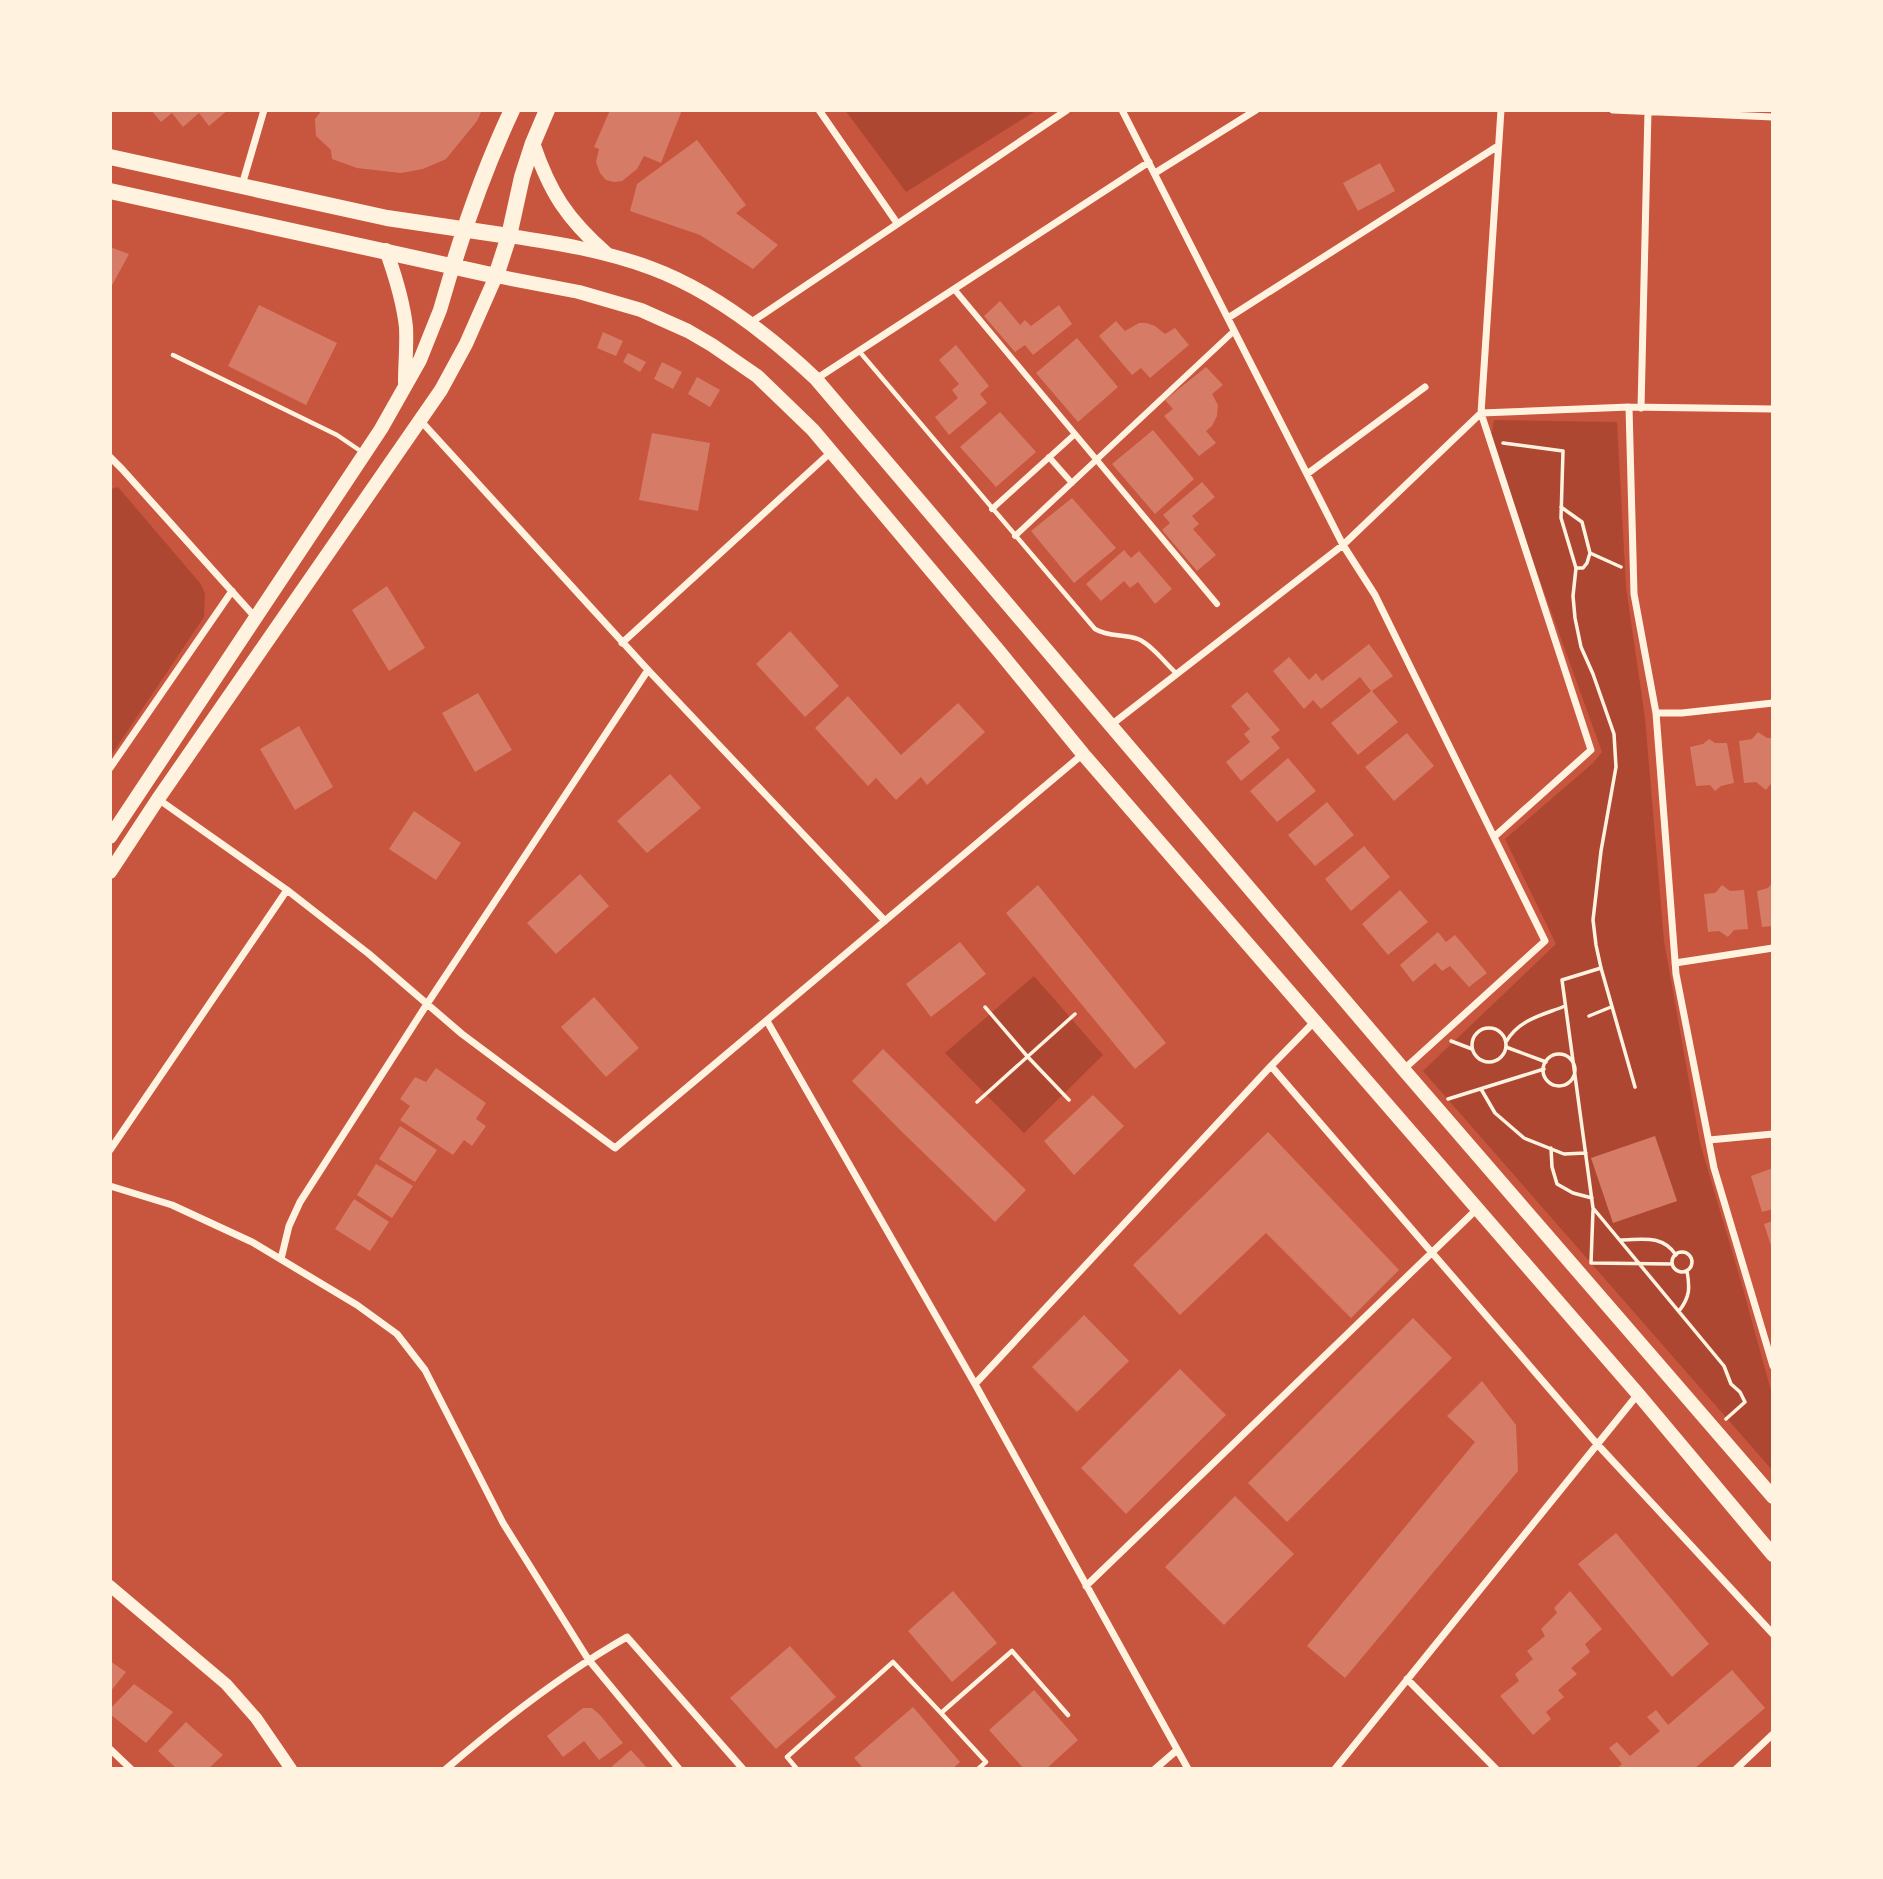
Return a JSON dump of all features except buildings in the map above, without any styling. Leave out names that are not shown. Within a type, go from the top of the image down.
[{"type":"main road","points":[[110,837],[365,454],[405,389],[430,334],[486,168],[512,110]]},
{"type":"main road","points":[[110,872],[441,390],[496,276],[533,143],[547,110]]},
{"type":"main road","points":[[533,143],[549,185],[564,210],[608,255]]},
{"type":"main road","points":[[110,157],[387,218],[563,244],[608,255],[651,268],[681,282],[721,304],[788,354],[816,379],[1404,1070],[1773,1496]]},
{"type":"main road","points":[[110,191],[579,292],[618,303],[688,331],[757,376],[832,452],[1083,754],[1773,1555]]},
{"type":"main road","points":[[386,250],[404,315],[405,389]]},
{"type":"street","points":[[242,186],[264,110]]},
{"type":"street","points":[[818,110],[897,223]]},
{"type":"street","points":[[749,323],[1067,110]]},
{"type":"street","points":[[1122,110],[1343,545],[1375,594],[1545,941],[1404,1070]]},
{"type":"street","points":[[1155,173],[1256,110]]},
{"type":"street","points":[[1494,837],[1591,750],[1481,413],[1501,110]]},
{"type":"street","points":[[1613,110],[1773,117]]},
{"type":"street","points":[[1642,408],[1648,111]]},
{"type":"street","points":[[1228,318],[1498,146]]},
{"type":"street","points":[[816,379],[1149,162]]},
{"type":"street","points":[[954,289],[1217,604]]},
{"type":"street","points":[[1015,536],[1234,331]]},
{"type":"street","points":[[1307,474],[1425,387]]},
{"type":"street","points":[[1629,407],[1634,594],[1656,713],[1675,963],[1714,1168],[1773,1366]]},
{"type":"street","points":[[1110,725],[1343,545],[1481,413],[1629,407],[1773,409]]},
{"type":"street","points":[[421,420],[622,643],[885,921]]},
{"type":"street","points":[[992,509],[1075,434]]},
{"type":"street","points":[[622,643],[832,452]]},
{"type":"street","points":[[110,457],[255,617]]},
{"type":"street","points":[[1049,457],[1072,483]]},
{"type":"street","points":[[110,768],[232,591]]},
{"type":"street","points":[[281,1259],[289,1226],[300,1202],[427,1004],[648,670]]},
{"type":"street","points":[[1656,713],[1682,713],[1773,703]]},
{"type":"street","points":[[158,799],[287,890],[369,954],[481,1049],[615,1149],[1083,754]]},
{"type":"street","points":[[110,1150],[287,890]]},
{"type":"street","points":[[1675,963],[1773,948]]},
{"type":"street","points":[[767,1021],[975,1384],[1188,1769]]},
{"type":"street","points":[[975,1384],[1315,1021]]},
{"type":"street","points":[[1271,1066],[1597,1444],[1773,1634]]},
{"type":"street","points":[[1709,1140],[1773,1134]]},
{"type":"street","points":[[110,1186],[172,1205],[252,1242],[358,1305],[397,1334],[425,1370],[503,1523],[589,1659],[680,1769]]},
{"type":"street","points":[[1086,1586],[1477,1209]]},
{"type":"street","points":[[1335,1769],[1637,1394]]},
{"type":"street","points":[[110,1586],[226,1684],[256,1718],[291,1769]]},
{"type":"street","points":[[446,1769],[513,1713],[589,1659],[627,1637],[743,1769]]},
{"type":"street","points":[[1407,1679],[1496,1769]]},
{"type":"street","points":[[1736,1769],[1773,1734]]},
{"type":"street","points":[[110,1748],[131,1769]]},
{"type":"street","points":[[1155,1769],[1177,1749]]},
{"type":"lane","points":[[859,351],[1095,629],[1144,642],[1177,674]]},
{"type":"lane","points":[[173,355],[337,435],[365,454]]},
{"type":"lane","points":[[941,1713],[1012,1651],[1068,1715]]},
{"type":"lane","points":[[797,1769],[787,1757],[893,1662],[986,1762],[978,1769]]},
{"type":"path","points":[[1490,442],[1563,451],[1561,518],[1576,568],[1573,596],[1575,618],[1581,647],[1614,734],[1616,767],[1592,920],[1611,1007],[1635,1087]]},
{"type":"path","points":[[1561,507],[1582,522],[1590,553],[1583,568],[1576,568]]},
{"type":"path","points":[[1590,553],[1634,573]]},
{"type":"path","points":[[1601,968],[1562,980],[1592,1198],[1591,1263],[1672,1264],[1678,1271],[1684,1272],[1692,1266],[1690,1256],[1681,1252],[1676,1255],[1672,1264]]},
{"type":"path","points":[[1506,1042],[1511,1032],[1519,1025],[1566,1006]]},
{"type":"path","points":[[985,1007],[1069,1100]]},
{"type":"path","points":[[1589,1016],[1611,1007]]},
{"type":"path","points":[[977,1102],[1075,1014]]},
{"type":"path","points":[[1485,1028],[1496,1029],[1504,1036],[1506,1048],[1501,1057],[1491,1062],[1480,1060],[1472,1049],[1475,1035],[1485,1028]]},
{"type":"path","points":[[1439,1037],[1472,1049]]},
{"type":"path","points":[[1506,1048],[1546,1062]]},
{"type":"path","points":[[1559,1054],[1570,1058],[1575,1067],[1571,1081],[1562,1086],[1548,1081],[1544,1069],[1549,1057],[1559,1054]]},
{"type":"path","points":[[1433,1103],[1544,1069]]},
{"type":"path","points":[[1481,1089],[1495,1113],[1524,1138],[1564,1154],[1586,1153]]},
{"type":"path","points":[[1551,1148],[1552,1167],[1557,1184],[1573,1193],[1592,1198]]},
{"type":"path","points":[[1593,1208],[1724,1366],[1731,1384],[1740,1392],[1745,1402],[1731,1417],[1713,1428]]},
{"type":"path","points":[[1620,1240],[1655,1239],[1666,1243],[1676,1255]]},
{"type":"path","points":[[1679,1311],[1687,1301],[1687,1271]]},
{"type":"shaded area","points":[[845,110],[1037,110],[906,192]]},
{"type":"shaded area","points":[[1494,420],[1617,422],[1626,587],[1645,718],[1664,941],[1700,1143],[1773,1398],[1772,1470],[1423,1071],[1556,944],[1505,839],[1593,763],[1602,752],[1490,442]]},
{"type":"shaded area","points":[[118,487],[200,583],[205,593],[204,617],[110,757],[110,489]]},
{"type":"shaded area","points":[[1034,976],[1103,1055],[1024,1133],[945,1053]]}]
